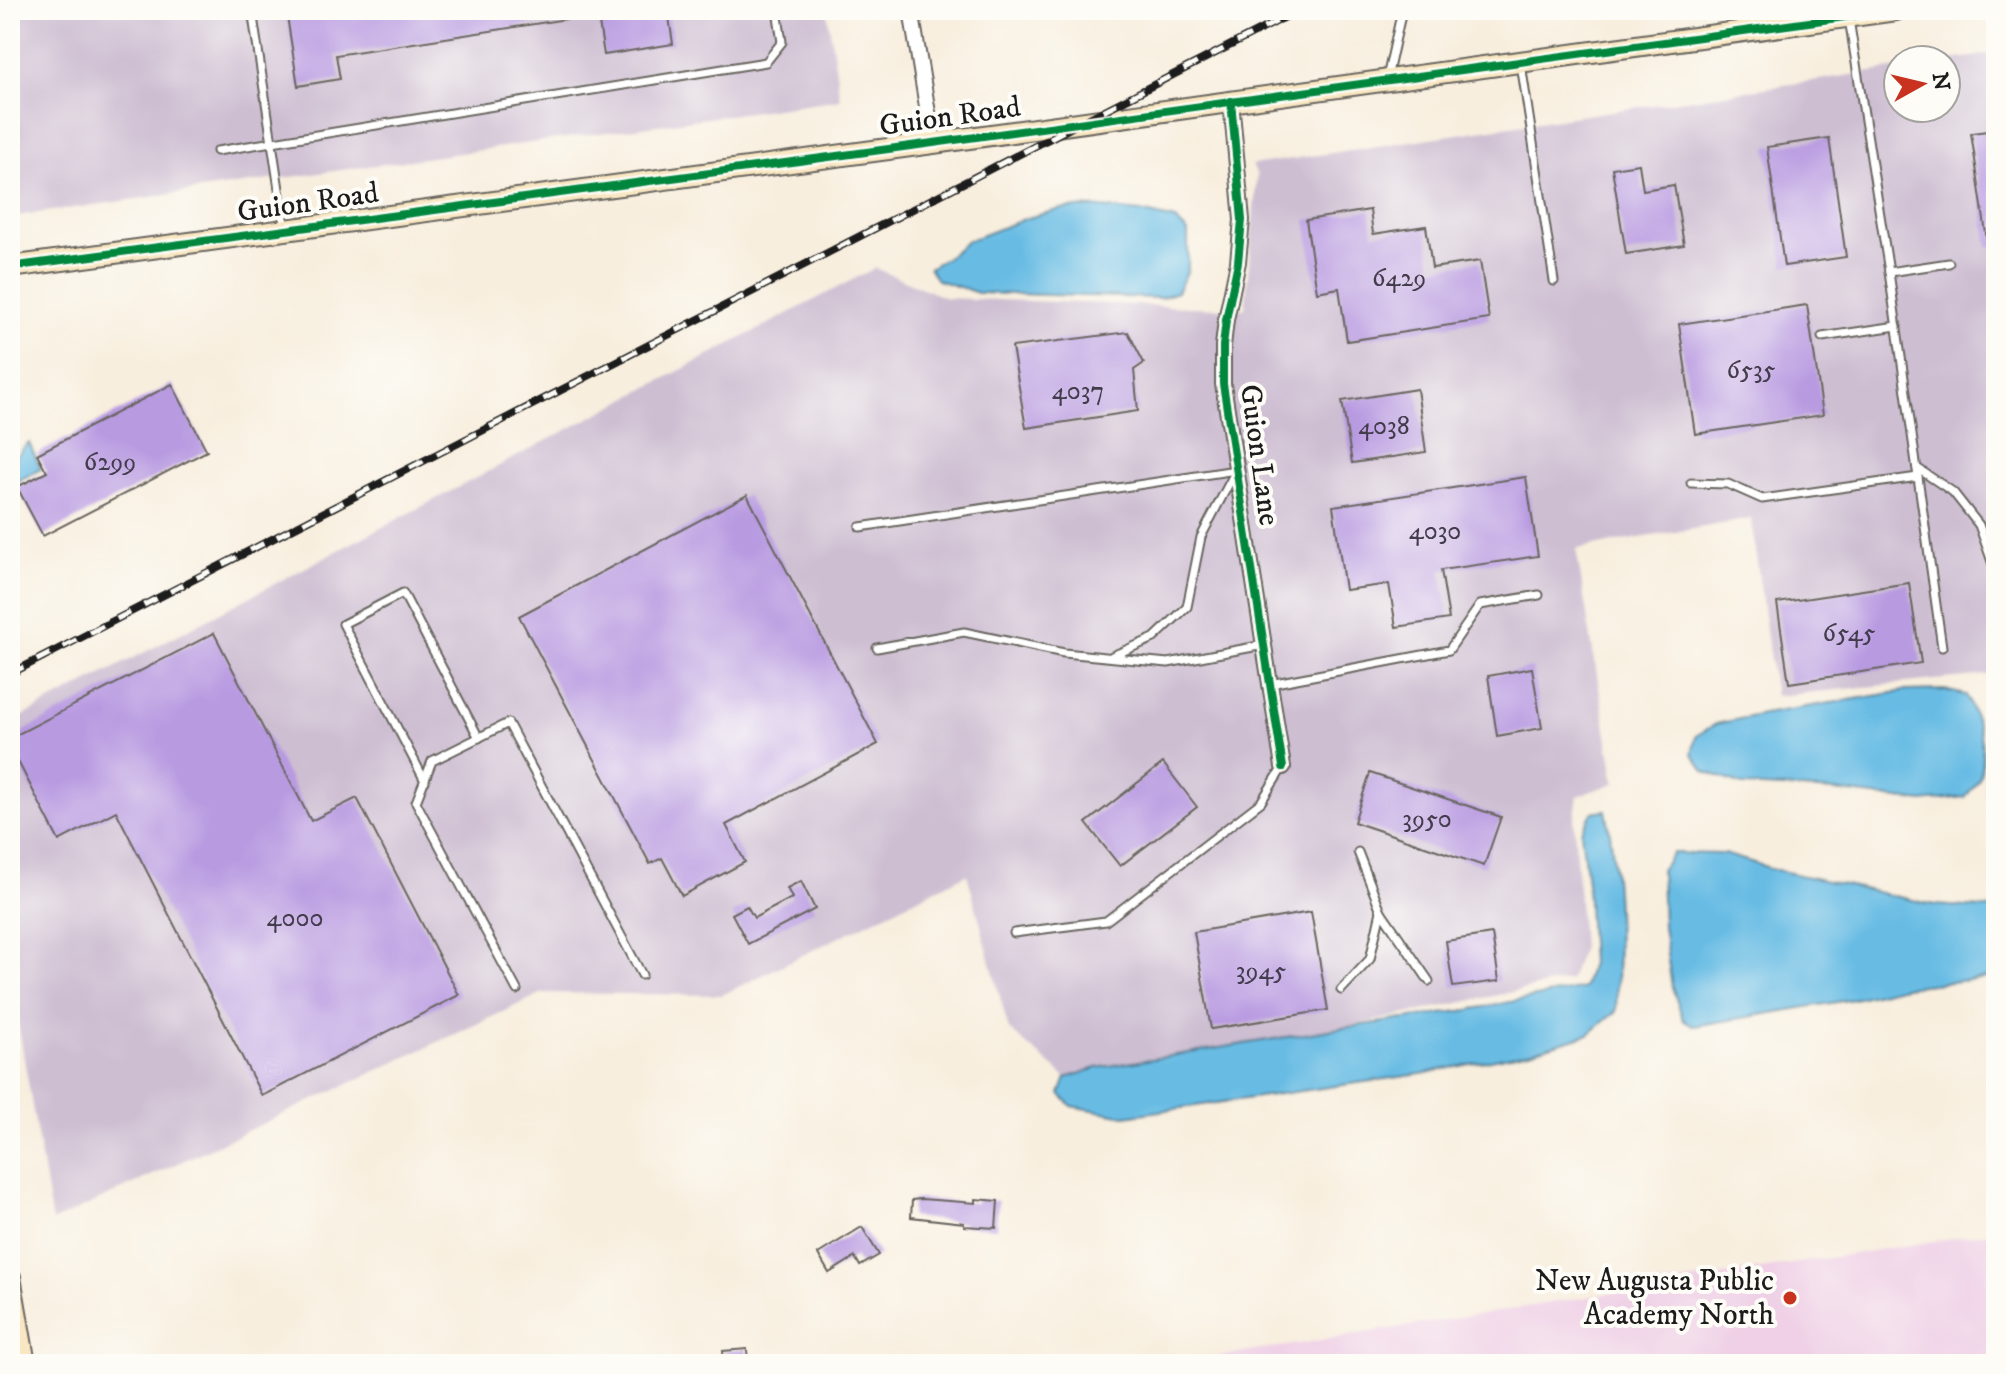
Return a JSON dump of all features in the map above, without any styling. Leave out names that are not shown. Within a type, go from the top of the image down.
[{"type":"street","points":[[911,10],[933,143]]},
{"type":"street","name":"Guion Road","points":[[10,267],[1896,10]]},
{"type":"street","name":"Guion Lane","points":[[1231,101],[1242,220],[1238,262],[1226,320],[1223,384],[1283,767]]},
{"type":"street","points":[[10,1277],[25,1364]]},
{"type":"lane","points":[[252,10],[285,230]]},
{"type":"lane","points":[[217,151],[766,62],[782,42],[777,10]]},
{"type":"lane","points":[[1387,80],[1402,10]]},
{"type":"lane","points":[[1849,17],[1942,647]]},
{"type":"lane","points":[[1521,62],[1554,281]]},
{"type":"lane","points":[[1889,272],[1949,263]]},
{"type":"lane","points":[[1822,337],[1897,326]]},
{"type":"lane","points":[[860,527],[1236,470]]},
{"type":"lane","points":[[1109,657],[1154,638],[1187,607],[1201,537],[1236,470]]},
{"type":"lane","points":[[1691,483],[1728,484],[1762,499],[1917,472],[1953,492],[1979,525],[1996,573]]},
{"type":"lane","points":[[425,781],[343,624],[403,593],[479,738]]},
{"type":"lane","points":[[1270,684],[1449,650],[1480,605],[1539,595]]},
{"type":"lane","points":[[877,648],[964,632],[1064,653],[1168,663],[1264,645]]},
{"type":"lane","points":[[517,990],[416,802],[432,761],[508,723],[642,975]]},
{"type":"lane","points":[[1014,933],[1106,921],[1261,802],[1283,767]]},
{"type":"lane","points":[[1358,852],[1381,911],[1429,981]]},
{"type":"lane","points":[[1341,990],[1370,959],[1381,911]]},
{"type":"shaded area","points":[[10,10],[827,10],[840,99],[10,217]]},
{"type":"shaded area","points":[[1996,53],[1996,674],[1775,696],[1751,519],[1576,549],[1615,783],[1578,796],[1574,822],[1582,947],[1570,980],[1335,1029],[1097,1068],[1066,1078],[1009,1030],[967,874],[722,995],[543,993],[52,1222],[10,976],[10,723],[875,268],[946,298],[1245,309],[1257,175],[1252,165],[1882,70],[1882,124],[1962,124],[1962,58]]},
{"type":"shaded area","name":"New Augusta Public Academy North","points":[[1996,1231],[1996,1364],[1173,1364]]},
{"type":"water","points":[[1092,207],[1141,212],[1175,220],[1188,232],[1188,270],[1177,292],[1160,298],[978,293],[937,280],[929,268],[967,241],[1027,218],[1061,209]]},
{"type":"water","points":[[29,443],[41,469],[21,479],[10,498],[15,461]]},
{"type":"water","points":[[1945,690],[1966,695],[1980,735],[1983,756],[1980,776],[1965,797],[1923,802],[1834,791],[1745,786],[1704,771],[1692,753],[1696,736],[1716,724],[1904,691]]},
{"type":"water","points":[[1606,810],[1617,910],[1616,1011],[1589,1034],[1530,1052],[1421,1074],[1125,1116],[1072,1106],[1060,1094],[1066,1078],[1097,1068],[1468,1010],[1584,988],[1591,963],[1581,831],[1593,812]]},
{"type":"water","points":[[1673,853],[1724,854],[1777,870],[1935,905],[1996,909],[1996,977],[1904,987],[1849,1000],[1694,1026],[1683,1019],[1672,987],[1663,927],[1661,870]]},
{"type":"building","points":[[286,10],[572,10],[573,18],[336,55],[340,79],[298,86]]},
{"type":"building","points":[[597,10],[668,10],[673,44],[604,55]]},
{"type":"building","points":[[1996,130],[1996,246],[1988,247],[1971,133]]},
{"type":"building","points":[[1829,138],[1846,257],[1784,266],[1767,147]]},
{"type":"building","points":[[1639,164],[1643,190],[1674,185],[1684,245],[1626,254],[1612,168]]},
{"type":"building","points":[[1370,210],[1373,234],[1426,226],[1432,268],[1480,261],[1489,319],[1347,341],[1339,288],[1317,292],[1306,220]]},
{"type":"building","points":[[1807,305],[1823,415],[1695,434],[1679,324]]},
{"type":"building","points":[[1128,332],[1144,363],[1134,370],[1138,411],[1026,428],[1012,347]]},
{"type":"building","points":[[172,384],[207,451],[43,536],[17,487],[47,472],[37,454]]},
{"type":"building","points":[[1417,389],[1426,452],[1352,463],[1342,401]]},
{"type":"building","points":[[1526,477],[1538,556],[1441,570],[1449,619],[1396,627],[1389,584],[1345,590],[1333,506]]},
{"type":"building","points":[[747,495],[878,744],[726,825],[745,862],[682,896],[662,858],[650,864],[519,616]]},
{"type":"building","points":[[1909,583],[1921,663],[1789,683],[1777,603]]},
{"type":"building","points":[[214,633],[311,821],[357,798],[459,995],[262,1096],[116,811],[59,841],[10,746],[10,738]]},
{"type":"building","points":[[1532,668],[1542,728],[1497,736],[1488,676]]},
{"type":"building","points":[[1163,763],[1197,807],[1120,866],[1086,823]]},
{"type":"building","points":[[1370,773],[1501,817],[1484,866],[1354,822]]},
{"type":"building","points":[[801,881],[815,909],[748,944],[732,914],[747,906],[754,918],[792,898],[787,888]]},
{"type":"building","points":[[1311,912],[1328,1010],[1211,1029],[1194,932]]},
{"type":"building","points":[[1492,934],[1499,981],[1453,987],[1446,941]]},
{"type":"building","points":[[976,1199],[998,1201],[996,1228],[911,1217],[912,1200],[976,1203]]},
{"type":"building","points":[[862,1227],[879,1255],[860,1266],[855,1257],[829,1273],[818,1254]]},
{"type":"building","points":[[747,1349],[748,1364],[724,1364],[723,1351]]},
{"type":"railway","points":[[10,674],[1299,10]]},
{"type":"cycle path","points":[[10,267],[1896,10]]},
{"type":"cycle path","points":[[1231,101],[1242,220],[1238,262],[1226,320],[1223,384],[1283,767]]},
{"type":"place","name":"New Augusta Public Academy North","points":[[1790,1298]]}]
